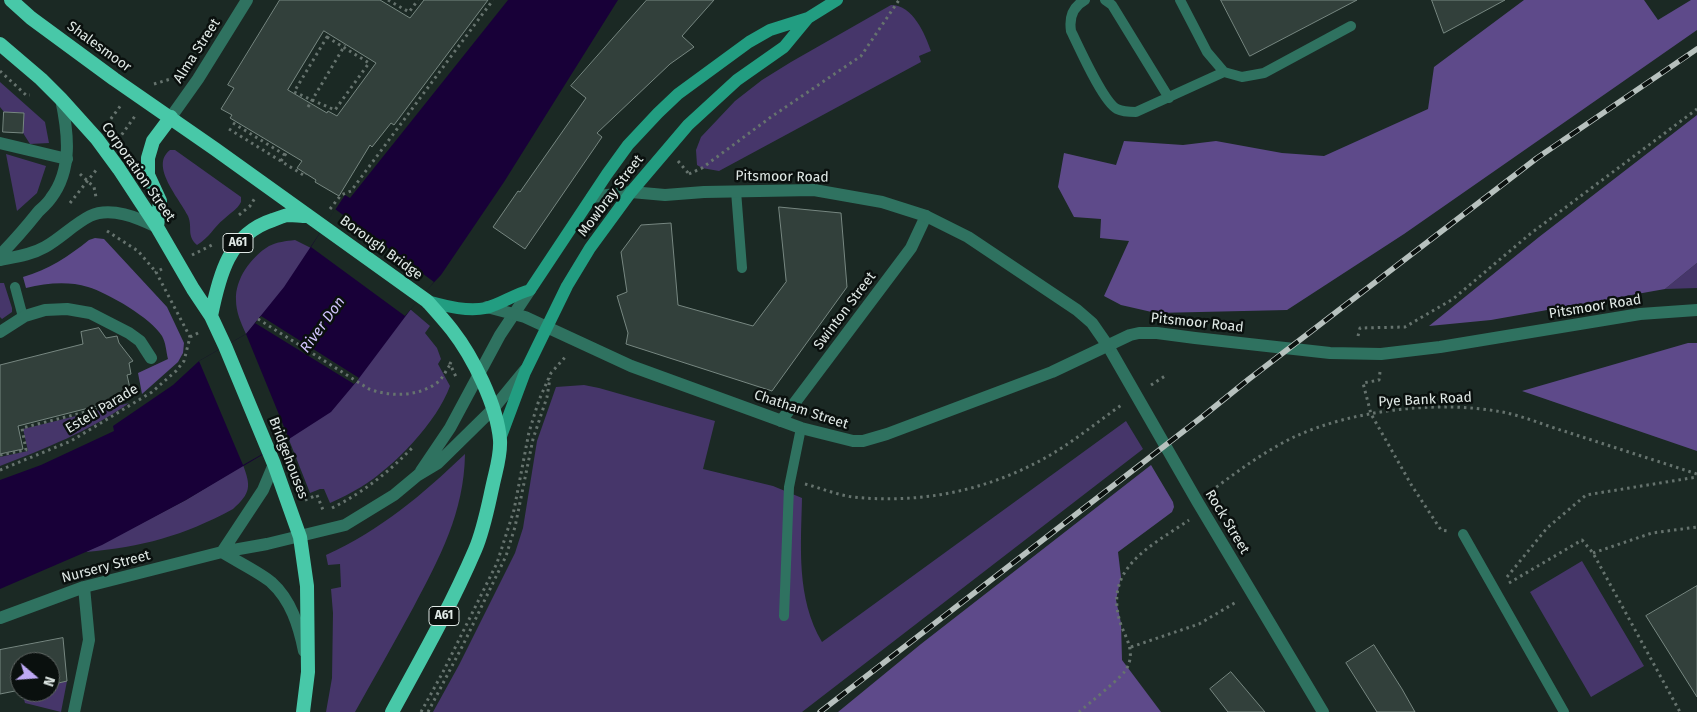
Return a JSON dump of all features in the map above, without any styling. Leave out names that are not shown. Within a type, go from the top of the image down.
[{"type":"highway","name":"Shalesmoor","points":[[11,0],[31,18],[145,101],[171,117]]},
{"type":"highway","name":"Corporation Street","points":[[0,44],[41,78],[96,139],[160,231]]},
{"type":"highway","name":"A61","points":[[171,117],[308,216]]},
{"type":"highway","points":[[160,231],[160,201],[148,174],[148,158],[153,141],[171,117]]},
{"type":"highway","name":"A61","points":[[213,320],[215,294],[223,270],[244,235],[257,226],[286,215],[308,216]]},
{"type":"highway","name":"Borough Bridge","points":[[308,216],[424,299]]},
{"type":"highway","name":"Bridgehouses","points":[[160,231],[213,320],[274,464],[300,536],[307,586],[308,672],[303,712]]},
{"type":"highway","name":"A61","points":[[392,712],[447,610],[476,549],[486,516],[500,452],[500,439],[493,409],[479,374],[464,346],[452,329],[424,299]]},
{"type":"main road","name":"Mowbray Street","points":[[530,290],[628,145],[678,94],[749,42],[770,30],[808,18],[837,0]]},
{"type":"main road","name":"Mowbray Street","points":[[500,439],[529,365],[567,286],[590,248],[631,192],[688,125],[736,80],[784,47],[808,18]]},
{"type":"main road","points":[[424,299],[457,308],[487,308],[530,290]]},
{"type":"street","name":"Alma Street","points":[[171,117],[198,79],[246,0]]},
{"type":"street","points":[[0,255],[51,199],[60,183],[66,159],[67,128],[61,99]]},
{"type":"street","points":[[0,143],[66,159]]},
{"type":"street","name":"Pitsmoor Road","points":[[592,197],[631,192],[665,195],[736,191],[814,190],[882,202],[926,216],[968,237],[1077,310],[1092,324],[1108,346],[1130,335],[1157,333],[1301,350],[1381,354],[1440,347],[1640,314],[1697,310]]},
{"type":"street","points":[[0,260],[18,257],[46,247],[90,216],[99,213],[132,215],[160,231]]},
{"type":"street","name":"Swinton Street","points":[[782,421],[912,248],[926,216]]},
{"type":"street","points":[[418,475],[450,428],[513,313],[530,290]]},
{"type":"street","name":"Chatham Street","points":[[487,308],[513,313],[631,366],[801,428],[852,442],[873,439],[1052,372],[1108,346]]},
{"type":"street","points":[[0,332],[23,318],[44,310],[68,309],[90,313],[129,333],[140,342],[151,358]]},
{"type":"street","name":"Rock Street","points":[[1108,346],[1200,506],[1323,712]]},
{"type":"street","points":[[418,475],[438,463],[493,409],[529,365]]},
{"type":"street","points":[[274,464],[256,503],[222,552],[260,574],[280,593],[293,612],[308,672]]},
{"type":"street","name":"Nursery Street","points":[[0,618],[84,587],[222,552],[345,525],[394,495],[418,475]]},
{"type":"street","points":[[74,712],[89,640],[84,587]]},
{"type":"lane","points":[[1085,0],[1072,12],[1071,31],[1106,99],[1116,109],[1136,112],[1224,72]]},
{"type":"lane","points":[[1105,0],[1112,5],[1169,98]]},
{"type":"lane","points":[[1180,0],[1207,52],[1224,72],[1242,77],[1264,73],[1351,26]]},
{"type":"lane","points":[[736,191],[742,268]]},
{"type":"lane","points":[[14,286],[23,318]]},
{"type":"lane","points":[[784,616],[790,480],[801,428]]},
{"type":"lane","points":[[1463,534],[1564,712]]},
{"type":"path","points":[[388,0],[409,12],[418,0]]},
{"type":"path","points":[[329,210],[341,195],[351,190],[493,0]]},
{"type":"path","points":[[689,174],[702,168],[771,117],[861,56],[900,0]]},
{"type":"path","points":[[327,37],[369,63],[335,110],[312,100],[294,92],[327,37]]},
{"type":"path","points":[[308,107],[344,46]]},
{"type":"path","points":[[0,72],[26,95]]},
{"type":"path","points":[[96,139],[131,90],[158,83]]},
{"type":"path","points":[[73,201],[108,155],[145,101]]},
{"type":"path","points":[[1367,338],[1358,337],[1360,328],[1405,327],[1453,299],[1530,234],[1697,109]]},
{"type":"path","points":[[233,123],[286,153],[281,162]]},
{"type":"path","points":[[229,129],[281,162],[305,176],[306,174]]},
{"type":"path","points":[[238,216],[250,206],[263,185]]},
{"type":"path","points":[[177,261],[213,246],[218,238]]},
{"type":"path","name":"Esteli Parade","points":[[0,470],[71,441],[152,392],[176,371],[184,361],[190,338],[156,272],[177,261]]},
{"type":"path","points":[[258,320],[368,389],[382,394],[397,395],[411,393],[439,381],[464,346]]},
{"type":"path","points":[[428,712],[463,646],[506,556],[515,527],[533,439],[547,397],[551,373],[572,350],[576,341]]},
{"type":"path","points":[[1381,354],[1379,380],[1363,383],[1371,414],[1412,486],[1441,530],[1463,534]]},
{"type":"path","points":[[450,364],[458,383]]},
{"type":"path","points":[[1149,387],[1165,376]]},
{"type":"path","points":[[28,459],[22,428],[125,402]]},
{"type":"path","points":[[790,480],[852,497],[901,499],[946,495],[1006,478],[1038,462],[1125,403]]},
{"type":"path","name":"Pye Bank Road","points":[[1131,647],[1121,623],[1116,600],[1121,577],[1134,558],[1264,454],[1294,437],[1335,422],[1371,414],[1445,408],[1482,409],[1504,412],[1697,476]]},
{"type":"path","points":[[289,506],[317,496],[323,510],[333,508],[372,485],[394,467],[418,442]]},
{"type":"path","points":[[0,455],[26,450]]},
{"type":"path","points":[[1495,591],[1547,528],[1586,495],[1697,476]]},
{"type":"path","points":[[1593,553],[1652,533],[1697,527]]},
{"type":"path","points":[[1495,591],[1582,540],[1593,553],[1680,712]]},
{"type":"path","points":[[1079,712],[1127,669],[1131,647],[1199,624],[1252,594]]},
{"type":"shaded area","points":[[1524,0],[1644,0],[1658,20],[1691,0],[1697,0],[1697,30],[1404,234],[1287,310],[1156,313],[1121,305],[1104,296],[1129,241],[1100,238],[1101,219],[1074,217],[1058,187],[1064,153],[1116,165],[1124,141],[1183,145],[1216,141],[1282,153],[1324,156],[1428,109],[1434,67]]},
{"type":"shaded area","points":[[891,5],[899,6],[906,10],[922,29],[931,51],[919,56],[921,62],[719,171],[702,168],[697,165],[696,150],[701,137],[735,101],[762,80],[791,62]]},
{"type":"shaded area","points":[[0,82],[45,122],[49,143],[30,144],[23,133],[24,113],[4,112],[0,107]]},
{"type":"shaded area","points":[[1697,115],[1697,263],[1665,289],[1491,320],[1429,326],[1539,237]]},
{"type":"shaded area","points":[[170,150],[175,150],[241,197],[238,207],[197,245],[191,235],[188,216],[164,173],[164,157]]},
{"type":"shaded area","points":[[6,154],[46,166],[37,193],[17,211]]},
{"type":"shaded area","points":[[95,238],[104,239],[167,307],[184,343],[183,353],[178,362],[142,394],[138,373],[168,359],[162,336],[149,322],[117,300],[88,287],[57,283],[26,288],[23,277],[50,266]]},
{"type":"shaded area","points":[[295,240],[311,248],[345,273],[261,316],[246,334],[236,304],[238,284],[245,269],[256,256],[269,246]]},
{"type":"shaded area","points":[[1697,263],[1697,288],[1665,289]]},
{"type":"shaded area","points":[[0,283],[4,283],[12,308],[12,312],[2,319],[0,317]]},
{"type":"shaded area","points":[[410,309],[430,326],[425,333],[437,348],[441,359],[438,364],[450,386],[444,400],[425,429],[400,456],[361,487],[330,503],[324,489],[310,493],[278,412],[359,377]]},
{"type":"shaded area","points":[[1688,343],[1697,343],[1697,451],[1522,391]]},
{"type":"shaded area","points":[[584,385],[715,421],[703,469],[773,486],[802,498],[801,553],[804,590],[808,608],[822,642],[1126,421],[1143,449],[802,712],[433,712],[459,665],[515,553],[523,528],[537,441],[556,387]]},
{"type":"shaded area","points":[[129,403],[83,431],[0,466],[0,457],[28,451],[23,429]]},
{"type":"shaded area","points":[[465,454],[460,496],[449,534],[413,608],[355,712],[326,712],[332,678],[333,613],[331,589],[341,587],[340,564],[328,565],[326,555],[383,523],[433,484]]},
{"type":"shaded area","points":[[243,465],[248,489],[233,509],[197,526],[162,539],[126,547],[86,552],[186,500]]},
{"type":"shaded area","points":[[1151,465],[1173,502],[1174,507],[1172,512],[1118,552],[1121,577],[1116,600],[1121,623],[1122,660],[1161,712],[838,712],[921,644]]},
{"type":"shaded area","points":[[1582,561],[1644,666],[1591,697],[1530,592]]},
{"type":"shaded area","points":[[67,681],[61,712],[25,703],[60,702],[60,683]]},
{"type":"water","name":"River Don","points":[[508,0],[618,0],[504,182],[441,275],[420,297],[357,381],[331,412],[186,500],[102,545],[0,589],[0,480],[41,465],[114,431],[113,426],[173,385],[199,361],[246,334],[284,287],[345,195],[350,198]]},
{"type":"pier","points":[[335,209],[434,282],[405,316],[311,247]]},
{"type":"pier","points":[[261,316],[359,378],[354,384],[255,323]]},
{"type":"pier","points":[[246,334],[289,439],[243,465],[199,361]]},
{"type":"building","points":[[280,0],[380,0],[410,18],[424,0],[488,0],[394,125],[391,123],[372,147],[370,145],[339,196],[315,182],[316,180],[297,168],[302,161],[230,118],[232,115],[221,109],[234,88],[228,85]],"holes":[[[324,31],[376,63],[337,116],[328,111],[327,113],[288,90]]]},
{"type":"building","points":[[647,0],[714,0],[682,36],[694,47],[670,64],[597,133],[602,137],[525,249],[493,227],[586,98],[571,86]]},
{"type":"building","points":[[1221,0],[1357,0],[1250,56]]},
{"type":"building","points":[[1432,0],[1505,0],[1444,33]]},
{"type":"building","points":[[4,112],[24,113],[23,133],[3,132]]},
{"type":"building","points":[[779,207],[841,213],[847,287],[772,391],[626,344],[628,333],[617,296],[627,292],[621,252],[641,225],[671,223],[678,305],[753,326],[786,282]]},
{"type":"building","points":[[99,328],[106,338],[117,336],[119,343],[133,361],[129,363],[131,374],[127,375],[132,397],[18,426],[23,449],[0,454],[0,365],[83,344],[81,332]]},
{"type":"building","points":[[1697,586],[1697,697],[1646,616]]},
{"type":"building","points":[[63,638],[67,681],[60,683],[60,652],[10,652],[10,692],[0,694],[0,650]]},
{"type":"building","points":[[1374,645],[1415,712],[1377,712],[1346,663]]},
{"type":"building","points":[[1231,672],[1265,712],[1228,712],[1210,689]]},
{"type":"railway","points":[[820,712],[1537,158],[1697,49]]}]
